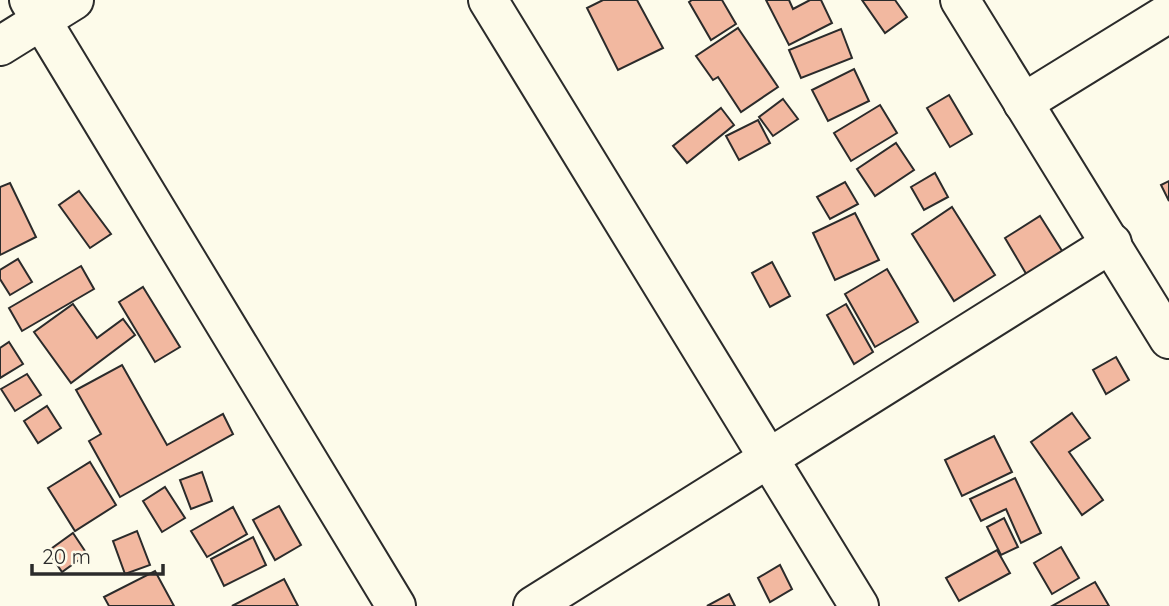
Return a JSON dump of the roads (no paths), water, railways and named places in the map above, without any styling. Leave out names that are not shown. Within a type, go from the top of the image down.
[{"type":"street","points":[[0,46],[35,10],[74,0]]},
{"type":"street","points":[[488,0],[859,606]]},
{"type":"street","points":[[960,0],[1169,339]]},
{"type":"street","points":[[35,10],[396,606]]},
{"type":"street","points":[[1023,103],[1169,13]]},
{"type":"street","points":[[533,606],[1112,243]]}]
